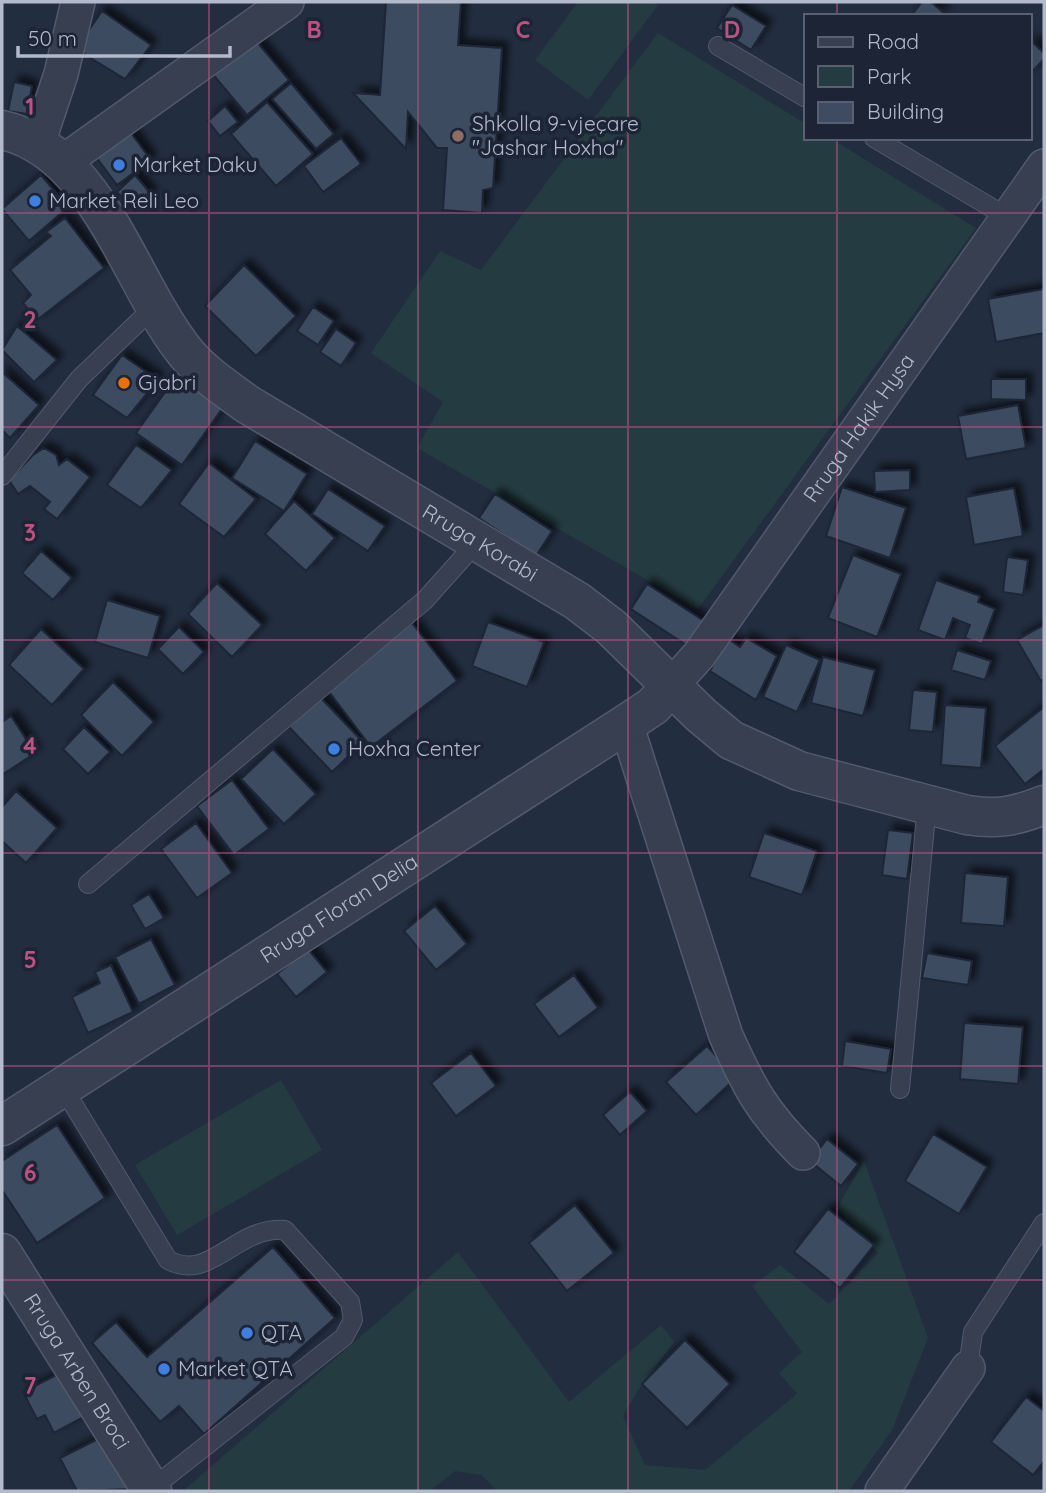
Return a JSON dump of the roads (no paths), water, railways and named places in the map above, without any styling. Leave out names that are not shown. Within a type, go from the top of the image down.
[{"type":"street","points":[[50,153],[61,74],[78,2]]},
{"type":"street","points":[[50,153],[287,2]]},
{"type":"street","points":[[2,130],[50,153]]},
{"type":"street","name":"Rruga Korabi","points":[[50,153],[105,219],[182,348],[208,375],[247,404],[577,601],[611,627],[701,715],[731,740],[799,771],[990,819],[1014,817],[1044,805]]},
{"type":"street","name":"Rruga Hakik Hysa","points":[[672,685],[699,655],[1044,166]]},
{"type":"street","name":"Rruga Floran Delia","points":[[2,1126],[626,724],[653,706],[672,685]]},
{"type":"street","points":[[626,724],[726,1036],[748,1084],[768,1118],[803,1153]]},
{"type":"street","name":"Rruga Arben Broci","points":[[2,1253],[151,1490]]},
{"type":"street","points":[[882,1491],[968,1368]]},
{"type":"lane","points":[[718,46],[804,97]]},
{"type":"lane","points":[[877,140],[1009,218]]},
{"type":"lane","points":[[2,476],[79,379],[155,306]]},
{"type":"lane","points":[[89,884],[425,600],[476,543]]},
{"type":"lane","points":[[900,1089],[927,805]]},
{"type":"lane","points":[[62,1086],[167,1260],[181,1267],[201,1265],[256,1231],[285,1230],[350,1302],[353,1320],[344,1337],[151,1490]]},
{"type":"lane","points":[[968,1368],[973,1332],[1044,1223]]},
{"type":"place","name":"Shkolla 9-vjeçare \"Jashar Hoxha\"","points":[[458,136]]},
{"type":"place","name":"Market Daku","points":[[119,165]]},
{"type":"place","name":"Market Reli Leo","points":[[35,201]]},
{"type":"place","name":"Gjabri","points":[[124,383]]},
{"type":"place","name":"Hoxha Center","points":[[334,749]]},
{"type":"place","name":"QTA","points":[[247,1333]]},
{"type":"place","name":"Market QTA","points":[[164,1369]]}]
